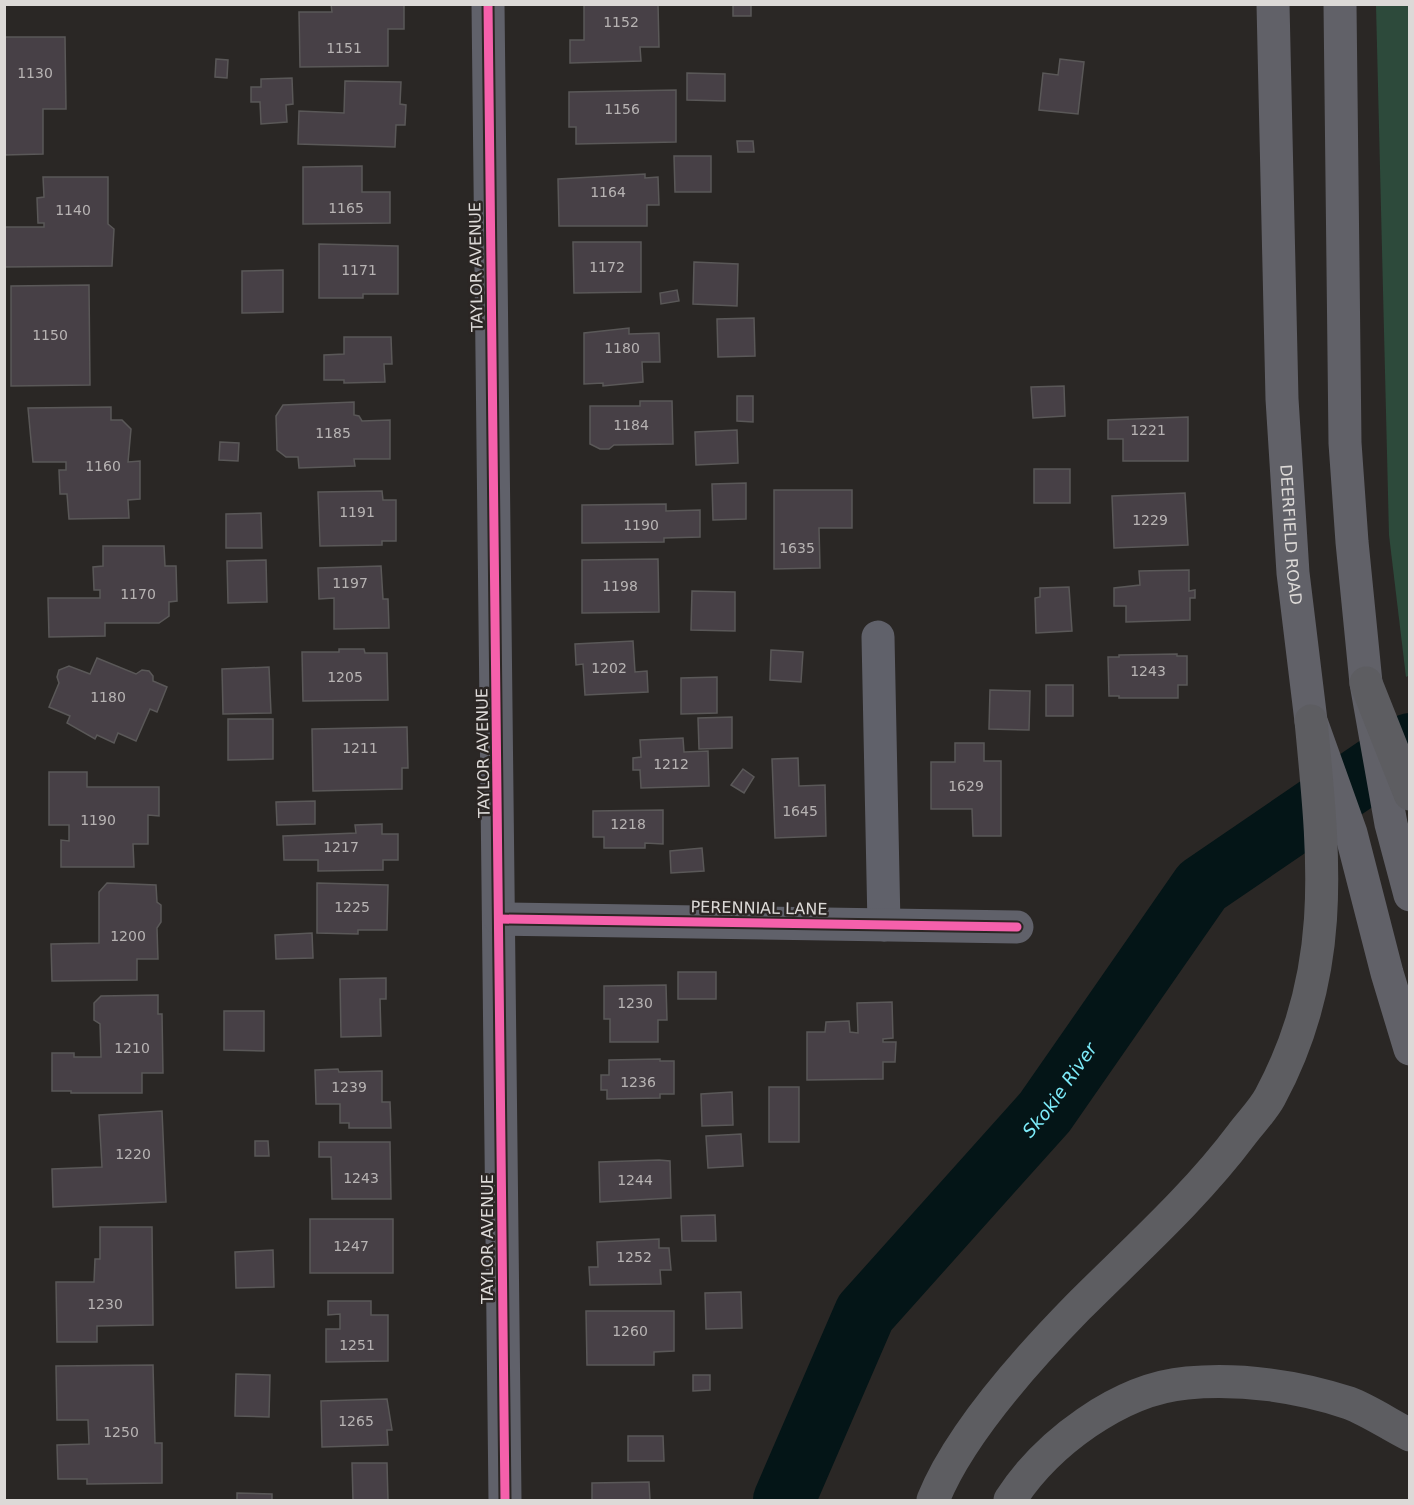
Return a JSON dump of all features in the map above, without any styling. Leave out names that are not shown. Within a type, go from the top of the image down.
[{"type":"highway","points":[[1366,683],[1406,787]]},
{"type":"highway","points":[[933,1500],[941,1480],[988,1410],[1041,1344],[1218,1167],[1269,1098],[1306,1012],[1320,933],[1324,880],[1311,721]]},
{"type":"highway","points":[[1010,1500],[1041,1461],[1074,1431],[1112,1407],[1153,1390],[1186,1383],[1263,1383],[1285,1388],[1350,1404],[1410,1435]]},
{"type":"main road","name":"DEERFIELD ROAD","points":[[1273,4],[1282,399],[1293,573],[1311,721],[1351,833],[1387,973],[1410,1049]]},
{"type":"main road","points":[[1340,4],[1345,443],[1366,683],[1391,824],[1410,895]]},
{"type":"street","name":"TAYLOR AVENUE","points":[[488,4],[505,1500]]},
{"type":"street","points":[[878,637],[884,925]]},
{"type":"street","name":"PERENNIAL LANE","points":[[500,919],[1017,927]]},
{"type":"green space","points":[[1376,5],[1410,5],[1410,675],[1406,677],[1389,535]]},
{"type":"building","points":[[331,4],[404,4],[404,29],[388,29],[388,66],[300,67],[299,12],[332,12]]},
{"type":"building","points":[[584,4],[658,4],[659,47],[640,47],[641,61],[570,63],[570,40],[584,40]]},
{"type":"building","points":[[733,4],[751,4],[751,16],[733,16]]},
{"type":"building","points":[[4,37],[65,37],[66,109],[43,109],[43,154],[4,155]]},
{"type":"building","points":[[216,59],[228,60],[227,78],[215,77]]},
{"type":"building","points":[[1060,59],[1084,62],[1078,114],[1039,110],[1043,73],[1058,75]]},
{"type":"building","points":[[687,73],[725,74],[725,101],[687,100]]},
{"type":"building","points":[[292,78],[293,104],[286,105],[287,122],[261,124],[260,102],[251,102],[251,87],[261,87],[261,79]]},
{"type":"building","points":[[345,81],[401,82],[400,104],[406,105],[405,125],[396,125],[395,147],[298,144],[299,111],[344,113]]},
{"type":"building","points":[[676,90],[676,142],[576,144],[576,127],[569,127],[569,92]]},
{"type":"building","points":[[737,141],[753,141],[754,152],[738,152]]},
{"type":"building","points":[[674,156],[711,156],[711,192],[675,192]]},
{"type":"building","points":[[362,166],[362,192],[390,192],[390,223],[303,224],[303,167]]},
{"type":"building","points":[[645,174],[645,178],[658,177],[659,205],[647,205],[647,226],[559,226],[558,179]]},
{"type":"building","points":[[43,177],[108,177],[108,224],[114,229],[112,266],[4,267],[4,227],[44,227],[44,223],[38,223],[37,198],[44,197]]},
{"type":"building","points":[[573,242],[641,242],[641,292],[574,293]]},
{"type":"building","points":[[319,244],[398,246],[398,294],[363,294],[363,298],[319,298]]},
{"type":"building","points":[[694,262],[738,264],[737,306],[693,304]]},
{"type":"building","points":[[283,270],[283,312],[242,313],[242,271]]},
{"type":"building","points":[[89,285],[90,385],[11,386],[11,286]]},
{"type":"building","points":[[677,290],[679,301],[661,304],[660,293]]},
{"type":"building","points":[[754,318],[755,356],[718,357],[717,319]]},
{"type":"building","points":[[629,328],[629,334],[659,333],[660,362],[642,362],[643,382],[603,386],[603,383],[584,384],[584,333]]},
{"type":"building","points":[[344,337],[391,337],[392,364],[384,364],[385,382],[344,383],[344,380],[324,380],[324,355],[344,354]]},
{"type":"building","points":[[1064,386],[1065,416],[1033,418],[1031,387]]},
{"type":"building","points":[[737,396],[753,396],[753,422],[737,421]]},
{"type":"building","points":[[640,401],[672,401],[673,444],[614,445],[609,449],[600,449],[590,444],[590,406],[640,406]]},
{"type":"building","points":[[354,402],[354,415],[359,416],[362,421],[390,420],[390,459],[354,459],[355,466],[299,468],[298,457],[286,457],[277,450],[276,416],[283,405]]},
{"type":"building","points":[[111,407],[111,420],[122,420],[131,429],[128,462],[140,461],[140,499],[128,500],[129,518],[69,519],[67,494],[60,494],[59,470],[66,470],[66,462],[33,462],[28,408]]},
{"type":"building","points":[[1188,417],[1188,461],[1123,461],[1123,439],[1108,439],[1108,420]]},
{"type":"building","points":[[737,430],[738,463],[696,465],[695,432]]},
{"type":"building","points":[[220,442],[239,443],[238,461],[219,460]]},
{"type":"building","points":[[1034,469],[1070,469],[1070,503],[1034,503]]},
{"type":"building","points":[[746,483],[746,519],[713,520],[712,484]]},
{"type":"building","points":[[774,490],[852,490],[852,528],[819,528],[820,568],[774,569]]},
{"type":"building","points":[[382,491],[383,500],[396,500],[396,541],[382,541],[382,545],[320,546],[318,492]]},
{"type":"building","points":[[1185,493],[1188,545],[1114,548],[1112,496]]},
{"type":"building","points":[[666,504],[666,511],[700,510],[700,537],[664,538],[664,542],[582,543],[582,505]]},
{"type":"building","points":[[261,513],[262,548],[226,548],[226,514]]},
{"type":"building","points":[[103,546],[164,546],[165,566],[176,566],[177,601],[169,602],[169,616],[159,623],[105,623],[105,636],[49,637],[48,598],[100,598],[100,590],[94,590],[93,567],[103,566]]},
{"type":"building","points":[[658,559],[659,612],[582,613],[582,560]]},
{"type":"building","points":[[266,560],[267,602],[228,603],[227,561]]},
{"type":"building","points":[[381,566],[383,599],[388,599],[389,628],[334,629],[334,598],[319,599],[318,568]]},
{"type":"building","points":[[1189,570],[1189,591],[1195,590],[1195,598],[1190,598],[1190,620],[1126,622],[1126,606],[1114,606],[1114,588],[1140,585],[1139,571]]},
{"type":"building","points":[[1069,587],[1072,631],[1036,633],[1035,598],[1040,597],[1040,588]]},
{"type":"building","points":[[692,591],[735,592],[735,631],[691,630]]},
{"type":"building","points":[[633,641],[635,672],[647,671],[648,692],[585,695],[583,664],[576,665],[575,644]]},
{"type":"building","points":[[339,649],[364,649],[365,653],[387,653],[388,700],[303,701],[302,652],[339,652]]},
{"type":"building","points":[[771,650],[803,652],[801,682],[770,680]]},
{"type":"building","points":[[1177,654],[1177,656],[1187,656],[1187,685],[1178,685],[1178,698],[1109,696],[1108,657]]},
{"type":"building","points":[[97,658],[136,674],[142,670],[149,671],[153,676],[153,681],[167,687],[157,712],[150,709],[136,741],[118,733],[114,743],[97,735],[95,739],[67,723],[70,716],[49,707],[59,683],[57,677],[59,670],[69,666],[90,674]]},
{"type":"building","points":[[269,667],[271,713],[223,714],[222,669]]},
{"type":"building","points":[[717,677],[717,713],[681,714],[681,678]]},
{"type":"building","points":[[1046,685],[1073,685],[1073,716],[1046,716]]},
{"type":"building","points":[[990,690],[1030,691],[1029,730],[989,729]]},
{"type":"building","points":[[732,717],[732,748],[699,749],[698,718]]},
{"type":"building","points":[[228,719],[273,719],[273,759],[228,760]]},
{"type":"building","points":[[407,727],[408,768],[402,768],[402,789],[313,791],[312,729]]},
{"type":"building","points":[[683,738],[684,752],[708,751],[709,786],[641,788],[640,770],[633,770],[633,758],[641,757],[640,740]]},
{"type":"building","points":[[955,743],[984,743],[984,761],[1001,761],[1001,836],[973,836],[972,809],[931,809],[931,762],[955,762]]},
{"type":"building","points":[[798,758],[799,786],[825,785],[826,836],[775,838],[772,759]]},
{"type":"building","points":[[743,769],[754,777],[744,793],[731,785]]},
{"type":"building","points":[[49,772],[87,772],[87,787],[159,787],[159,816],[148,815],[148,844],[133,844],[134,867],[61,867],[61,840],[69,841],[69,825],[49,825]]},
{"type":"building","points":[[315,801],[315,824],[277,825],[276,802]]},
{"type":"building","points":[[663,810],[663,844],[645,843],[645,848],[604,848],[604,837],[593,837],[593,811]]},
{"type":"building","points":[[382,824],[382,834],[398,834],[398,860],[383,860],[383,870],[318,871],[318,860],[284,860],[283,836],[356,833],[355,825]]},
{"type":"building","points":[[702,848],[704,871],[671,873],[670,851]]},
{"type":"building","points":[[107,883],[156,885],[157,902],[161,905],[161,922],[157,928],[158,959],[137,959],[137,980],[52,981],[51,944],[99,943],[99,892]]},
{"type":"building","points":[[317,883],[388,885],[387,930],[358,930],[358,934],[317,933]]},
{"type":"building","points":[[312,933],[313,958],[276,959],[275,935]]},
{"type":"building","points":[[678,972],[716,972],[716,999],[678,999]]},
{"type":"building","points":[[386,978],[386,999],[380,999],[381,1036],[341,1037],[340,979]]},
{"type":"building","points":[[666,985],[667,1020],[658,1020],[658,1042],[610,1042],[610,1019],[604,1019],[604,986]]},
{"type":"building","points":[[158,995],[158,1014],[162,1014],[163,1073],[142,1073],[142,1093],[52,1091],[52,1053],[74,1053],[74,1057],[101,1057],[100,1024],[94,1020],[94,1003],[101,996]]},
{"type":"building","points":[[892,1002],[893,1038],[883,1039],[883,1042],[896,1042],[895,1062],[883,1062],[883,1079],[807,1080],[807,1032],[825,1032],[826,1022],[849,1021],[850,1032],[858,1033],[857,1003]]},
{"type":"building","points":[[224,1011],[264,1011],[264,1051],[224,1050]]},
{"type":"building","points":[[660,1059],[660,1061],[674,1061],[674,1094],[660,1094],[660,1098],[607,1099],[607,1090],[601,1090],[601,1075],[609,1075],[609,1060]]},
{"type":"building","points":[[338,1069],[339,1072],[382,1071],[382,1102],[390,1102],[391,1128],[349,1128],[349,1123],[340,1123],[340,1104],[316,1104],[315,1070]]},
{"type":"building","points":[[769,1087],[799,1087],[799,1142],[769,1142]]},
{"type":"building","points":[[732,1092],[733,1125],[702,1126],[701,1094]]},
{"type":"building","points":[[162,1111],[166,1202],[53,1207],[52,1169],[102,1167],[99,1115]]},
{"type":"building","points":[[741,1134],[743,1166],[708,1168],[706,1136]]},
{"type":"building","points":[[255,1141],[268,1141],[269,1156],[255,1156]]},
{"type":"building","points":[[319,1142],[390,1142],[391,1199],[332,1199],[331,1157],[319,1157]]},
{"type":"building","points":[[670,1161],[671,1198],[600,1202],[599,1162]]},
{"type":"building","points":[[715,1215],[716,1241],[682,1241],[681,1216]]},
{"type":"building","points":[[310,1219],[393,1219],[393,1273],[310,1273]]},
{"type":"building","points":[[100,1227],[152,1227],[153,1325],[97,1326],[97,1342],[57,1342],[56,1282],[94,1282],[95,1259],[100,1259]]},
{"type":"building","points":[[659,1239],[659,1248],[669,1248],[671,1270],[660,1270],[661,1284],[590,1285],[589,1267],[598,1267],[597,1242]]},
{"type":"building","points":[[273,1250],[274,1287],[236,1288],[235,1252]]},
{"type":"building","points":[[741,1292],[742,1328],[706,1329],[705,1293]]},
{"type":"building","points":[[328,1301],[371,1301],[371,1315],[388,1315],[388,1361],[326,1362],[326,1329],[340,1329],[340,1314],[328,1315]]},
{"type":"building","points":[[586,1311],[674,1311],[674,1351],[654,1352],[654,1365],[587,1365]]},
{"type":"building","points":[[153,1365],[155,1443],[162,1443],[162,1483],[87,1484],[87,1479],[58,1479],[57,1445],[89,1444],[88,1420],[57,1420],[56,1366]]},
{"type":"building","points":[[236,1374],[270,1375],[269,1417],[235,1416]]},
{"type":"building","points":[[693,1375],[710,1375],[710,1390],[693,1391]]},
{"type":"building","points":[[387,1399],[392,1430],[387,1430],[388,1445],[322,1447],[321,1401]]},
{"type":"building","points":[[628,1436],[663,1436],[664,1461],[628,1461]]},
{"type":"building","points":[[352,1463],[387,1463],[388,1500],[353,1500]]},
{"type":"building","points":[[649,1482],[650,1500],[592,1500],[592,1483]]},
{"type":"building","points":[[237,1493],[272,1494],[272,1500],[237,1500]]},
{"type":"waterway","name":"Skokie River","points":[[784,1500],[865,1313],[1045,1112],[1202,886],[1410,744]]},
{"type":"cycle path","points":[[488,4],[505,1500]]},
{"type":"cycle path","points":[[500,919],[1017,927]]}]
